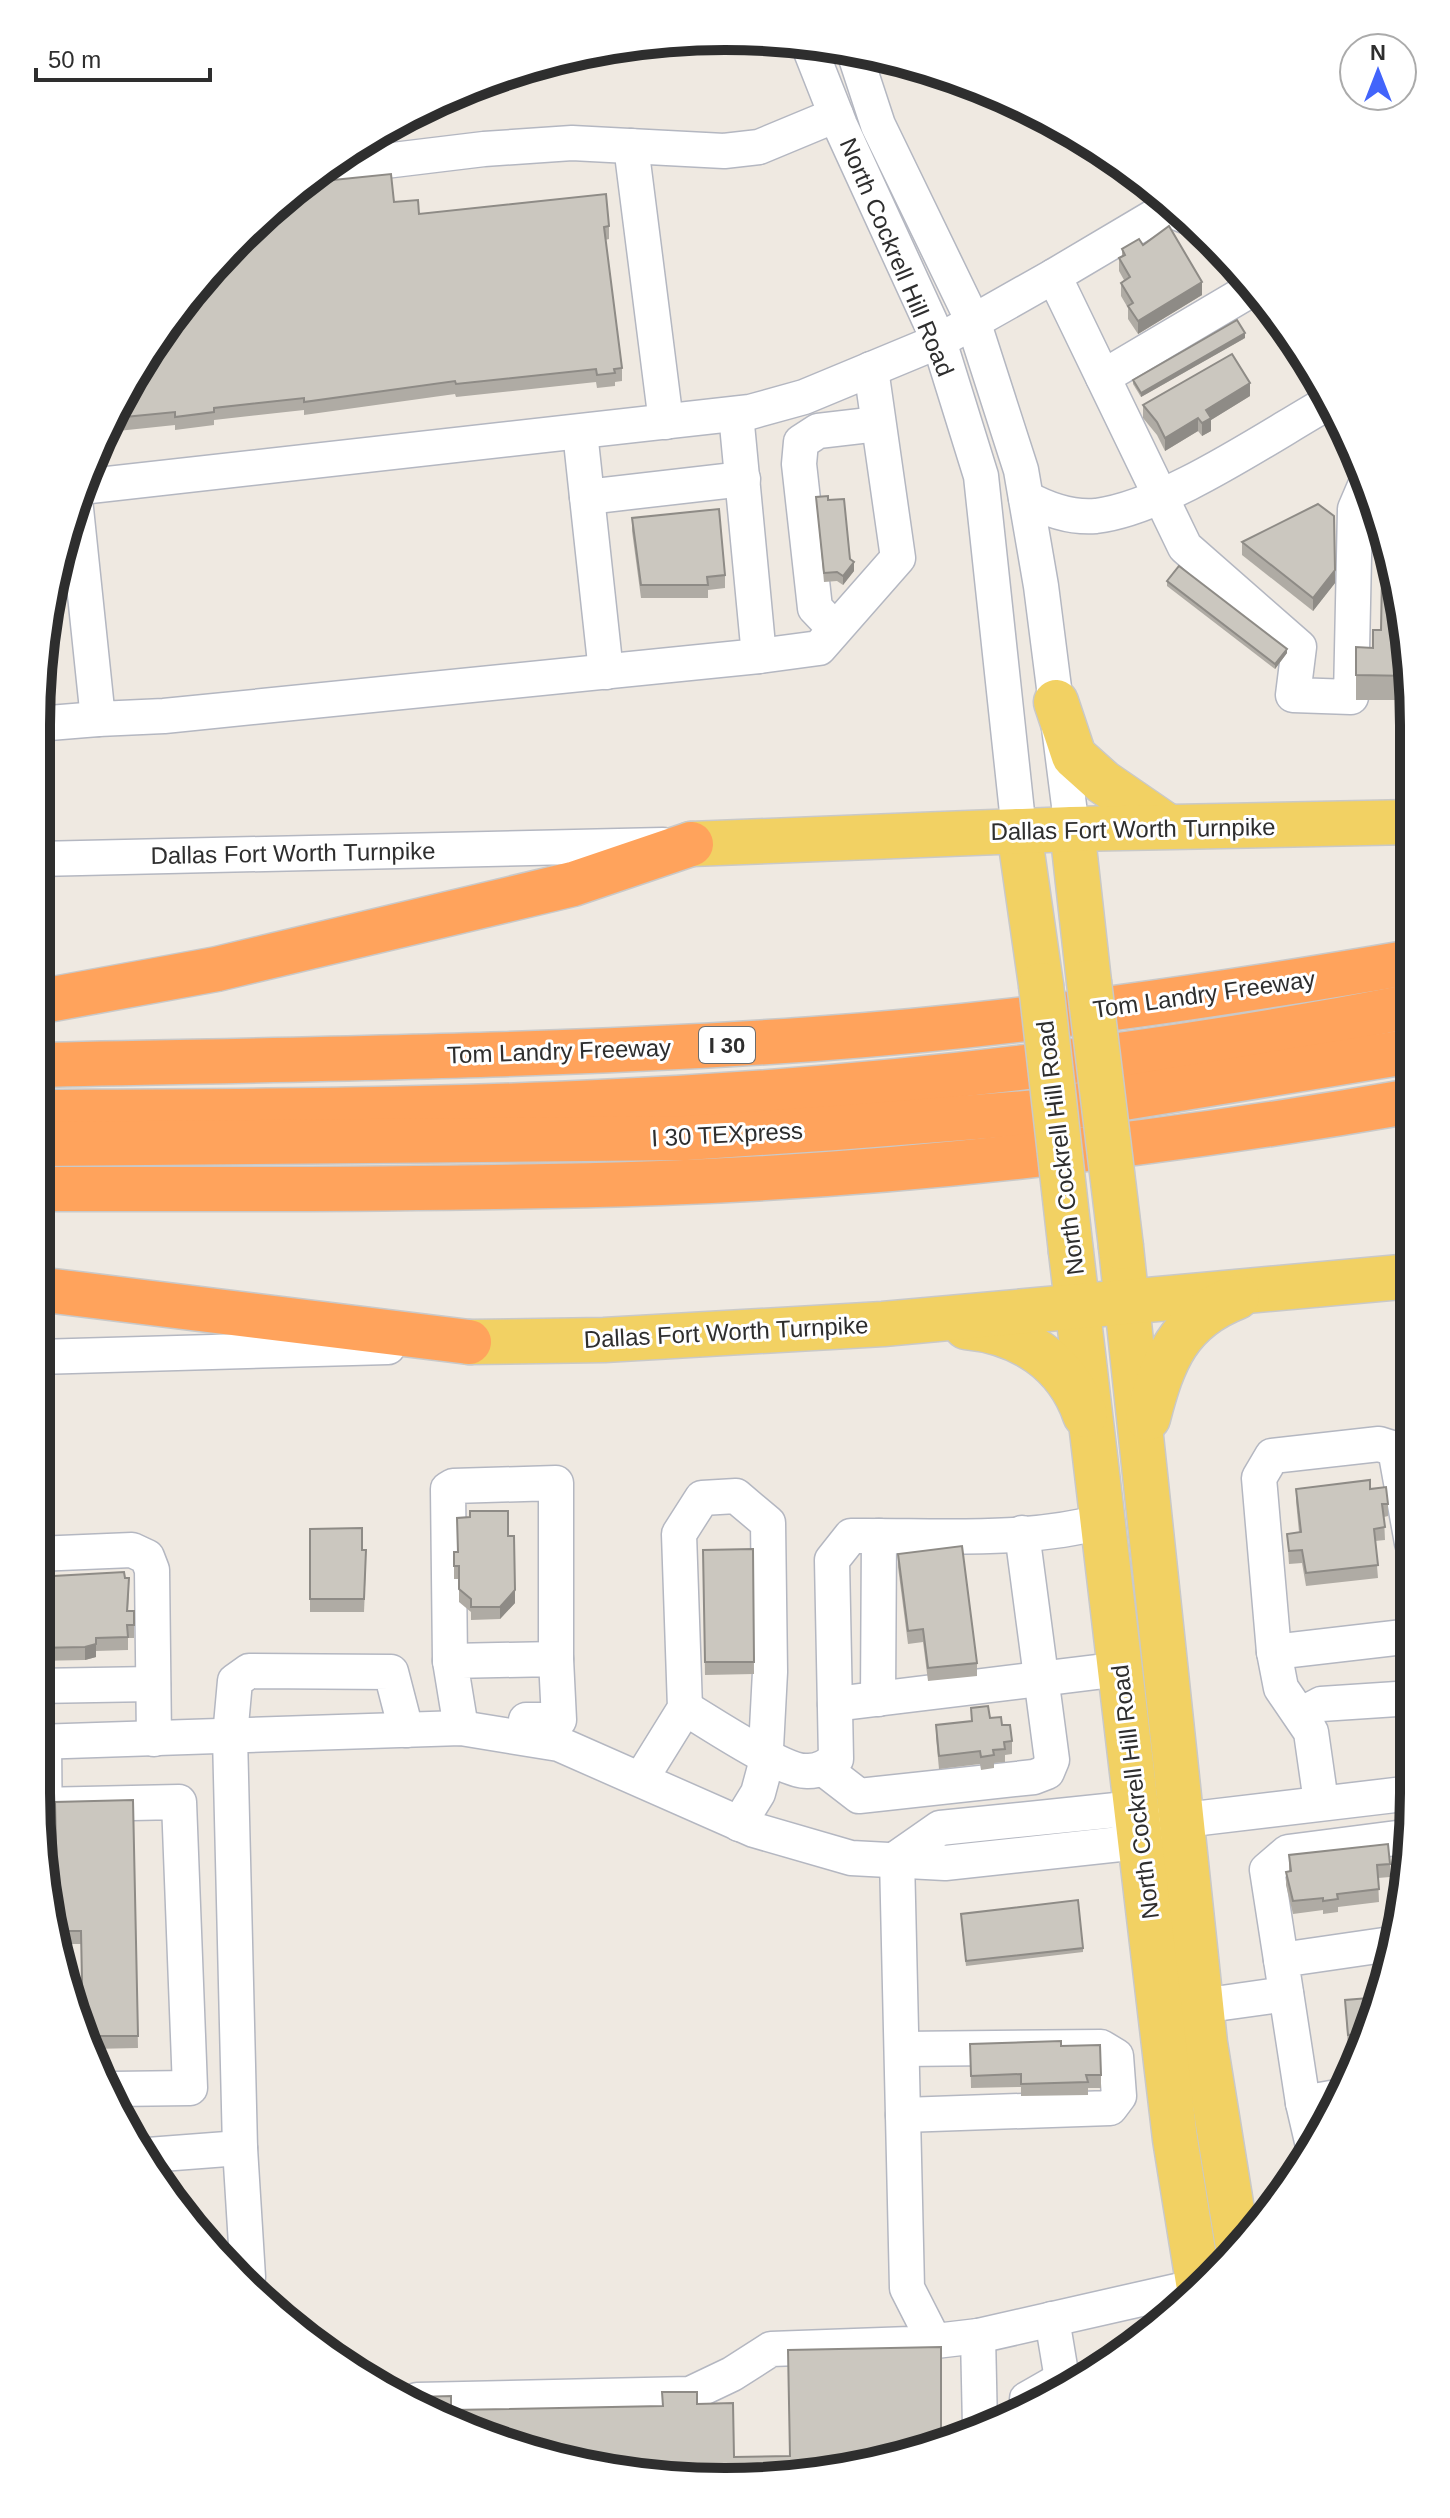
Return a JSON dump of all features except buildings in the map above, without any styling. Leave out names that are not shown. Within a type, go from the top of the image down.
[{"type":"highway","points":[[50,1000],[233,966],[573,884],[691,844]]},
{"type":"highway","name":"Tom Landry Freeway","points":[[50,1065],[647,1050],[817,1039],[984,1024],[1149,1004],[1400,964]]},
{"type":"highway","points":[[50,1112],[599,1102],[825,1087],[1163,1049],[1400,1008]]},
{"type":"highway","name":"I 30 TEXpress","points":[[50,1144],[686,1138],[835,1128],[1038,1112],[1400,1053]]},
{"type":"highway","points":[[50,1189],[493,1187],[819,1173],[1002,1158],[1166,1138],[1400,1103]]},
{"type":"highway","points":[[50,1291],[469,1342]]},
{"type":"main road","points":[[1056,702],[1074,756],[1103,782],[1167,826]]},
{"type":"main road","name":"Dallas Fort Worth Turnpike","points":[[691,844],[1167,826],[1400,822]]},
{"type":"main road","name":"North Cockrell Hill Road","points":[[1072,829],[1143,1436],[1201,2006],[1236,2233]]},
{"type":"main road","name":"North Cockrell Hill Road","points":[[1019,831],[1041,985],[1175,2139],[1197,2275]]},
{"type":"main road","name":"Dallas Fort Worth Turnpike","points":[[469,1342],[604,1340],[903,1322],[1400,1277]]},
{"type":"main road","points":[[1143,1436],[1159,1375],[1175,1343],[1189,1325],[1214,1306],[1250,1291]]},
{"type":"main road","points":[[903,1322],[993,1329],[1028,1343],[1056,1366],[1079,1399],[1095,1445]]},
{"type":"street","name":"North Cockrell Hill Road","points":[[813,56],[836,115],[939,341],[981,476],[1019,831]]},
{"type":"street","name":"North Cockrell Hill Road","points":[[858,63],[878,125],[973,321],[1021,470],[1038,569],[1072,829]]},
{"type":"street","points":[[350,164],[484,149],[572,143],[724,151],[759,147],[836,115]]},
{"type":"street","points":[[631,146],[666,422]]},
{"type":"street","points":[[94,486],[736,414],[804,397],[939,341],[1165,214]]},
{"type":"street","points":[[1054,276],[1185,547],[1299,647],[1293,695],[1351,697],[1355,509],[1360,497]]},
{"type":"street","points":[[1103,377],[1244,294]]},
{"type":"street","points":[[50,723],[179,715],[819,648],[898,558],[871,369]]},
{"type":"street","points":[[1038,569],[1053,544],[1095,516],[1160,498],[1320,407]]},
{"type":"street","points":[[736,414],[759,656]]},
{"type":"street","points":[[835,629],[815,608],[799,464],[801,442],[818,431],[878,424]]},
{"type":"street","points":[[580,432],[606,672]]},
{"type":"street","points":[[587,497],[743,479]]},
{"type":"street","points":[[1026,498],[1058,511],[1095,516]]},
{"type":"street","points":[[78,532],[98,719]]},
{"type":"street","name":"Dallas Fort Worth Turnpike","points":[[50,859],[691,844]]},
{"type":"street","name":"Dallas Fort Worth Turnpike","points":[[50,1357],[302,1351],[469,1342]]},
{"type":"street","points":[[1321,1802],[1311,1732],[1302,1714],[1281,1688],[1274,1652],[1259,1478],[1272,1456],[1379,1444],[1395,1449],[1400,1477]]},
{"type":"street","points":[[461,1728],[450,1661],[448,1489],[453,1486],[556,1483],[559,1720],[526,1720],[526,1739]]},
{"type":"street","points":[[641,1779],[685,1708],[679,1534],[702,1498],[736,1496],[768,1523],[770,1672],[766,1755],[758,1793],[739,1824]]},
{"type":"street","points":[[685,1708],[766,1755],[805,1772],[824,1769],[836,1759],[832,1560],[851,1536],[1022,1533],[1071,1530],[1104,1521]]},
{"type":"street","points":[[824,1769],[859,1796],[1034,1777],[1047,1772],[1052,1760],[1022,1533]]},
{"type":"street","points":[[878,1699],[879,1536]]},
{"type":"street","points":[[50,1553],[132,1550],[147,1557],[152,1570],[154,1739]]},
{"type":"street","points":[[1274,1652],[1400,1637]]},
{"type":"street","points":[[450,1661],[556,1659]]},
{"type":"street","points":[[835,1704],[1121,1669]]},
{"type":"street","points":[[248,2270],[240,2148],[230,1736],[235,1681],[249,1671],[391,1672],[406,1730]]},
{"type":"street","points":[[50,1686],[153,1684]]},
{"type":"street","points":[[1302,1714],[1321,1704],[1400,1699]]},
{"type":"street","points":[[50,1742],[461,1728],[559,1744],[739,1824],[851,1858],[897,1858],[945,1863],[1120,1844],[1140,1825],[1400,1794]]},
{"type":"street","points":[[50,1805],[179,1802],[190,2088],[119,2089]]},
{"type":"street","points":[[1309,2131],[1267,1870],[1288,1852],[1399,1838]]},
{"type":"street","points":[[897,1858],[907,2288],[934,2341]]},
{"type":"street","points":[[182,1899],[234,1898]]},
{"type":"street","points":[[1281,1960],[1382,1945]]},
{"type":"street","points":[[1201,2006],[1286,1994]]},
{"type":"street","points":[[902,2049],[1101,2047],[1116,2056],[1119,2096],[1110,2108],[903,2115]]},
{"type":"street","points":[[1303,2103],[1326,2099]]},
{"type":"street","points":[[155,2154],[240,2148]]},
{"type":"street","points":[[430,2400],[690,2394],[732,2374],[771,2349],[978,2336],[1181,2290]]},
{"type":"street","points":[[1052,2319],[1065,2376]]},
{"type":"street","points":[[978,2336],[980,2418]]}]
